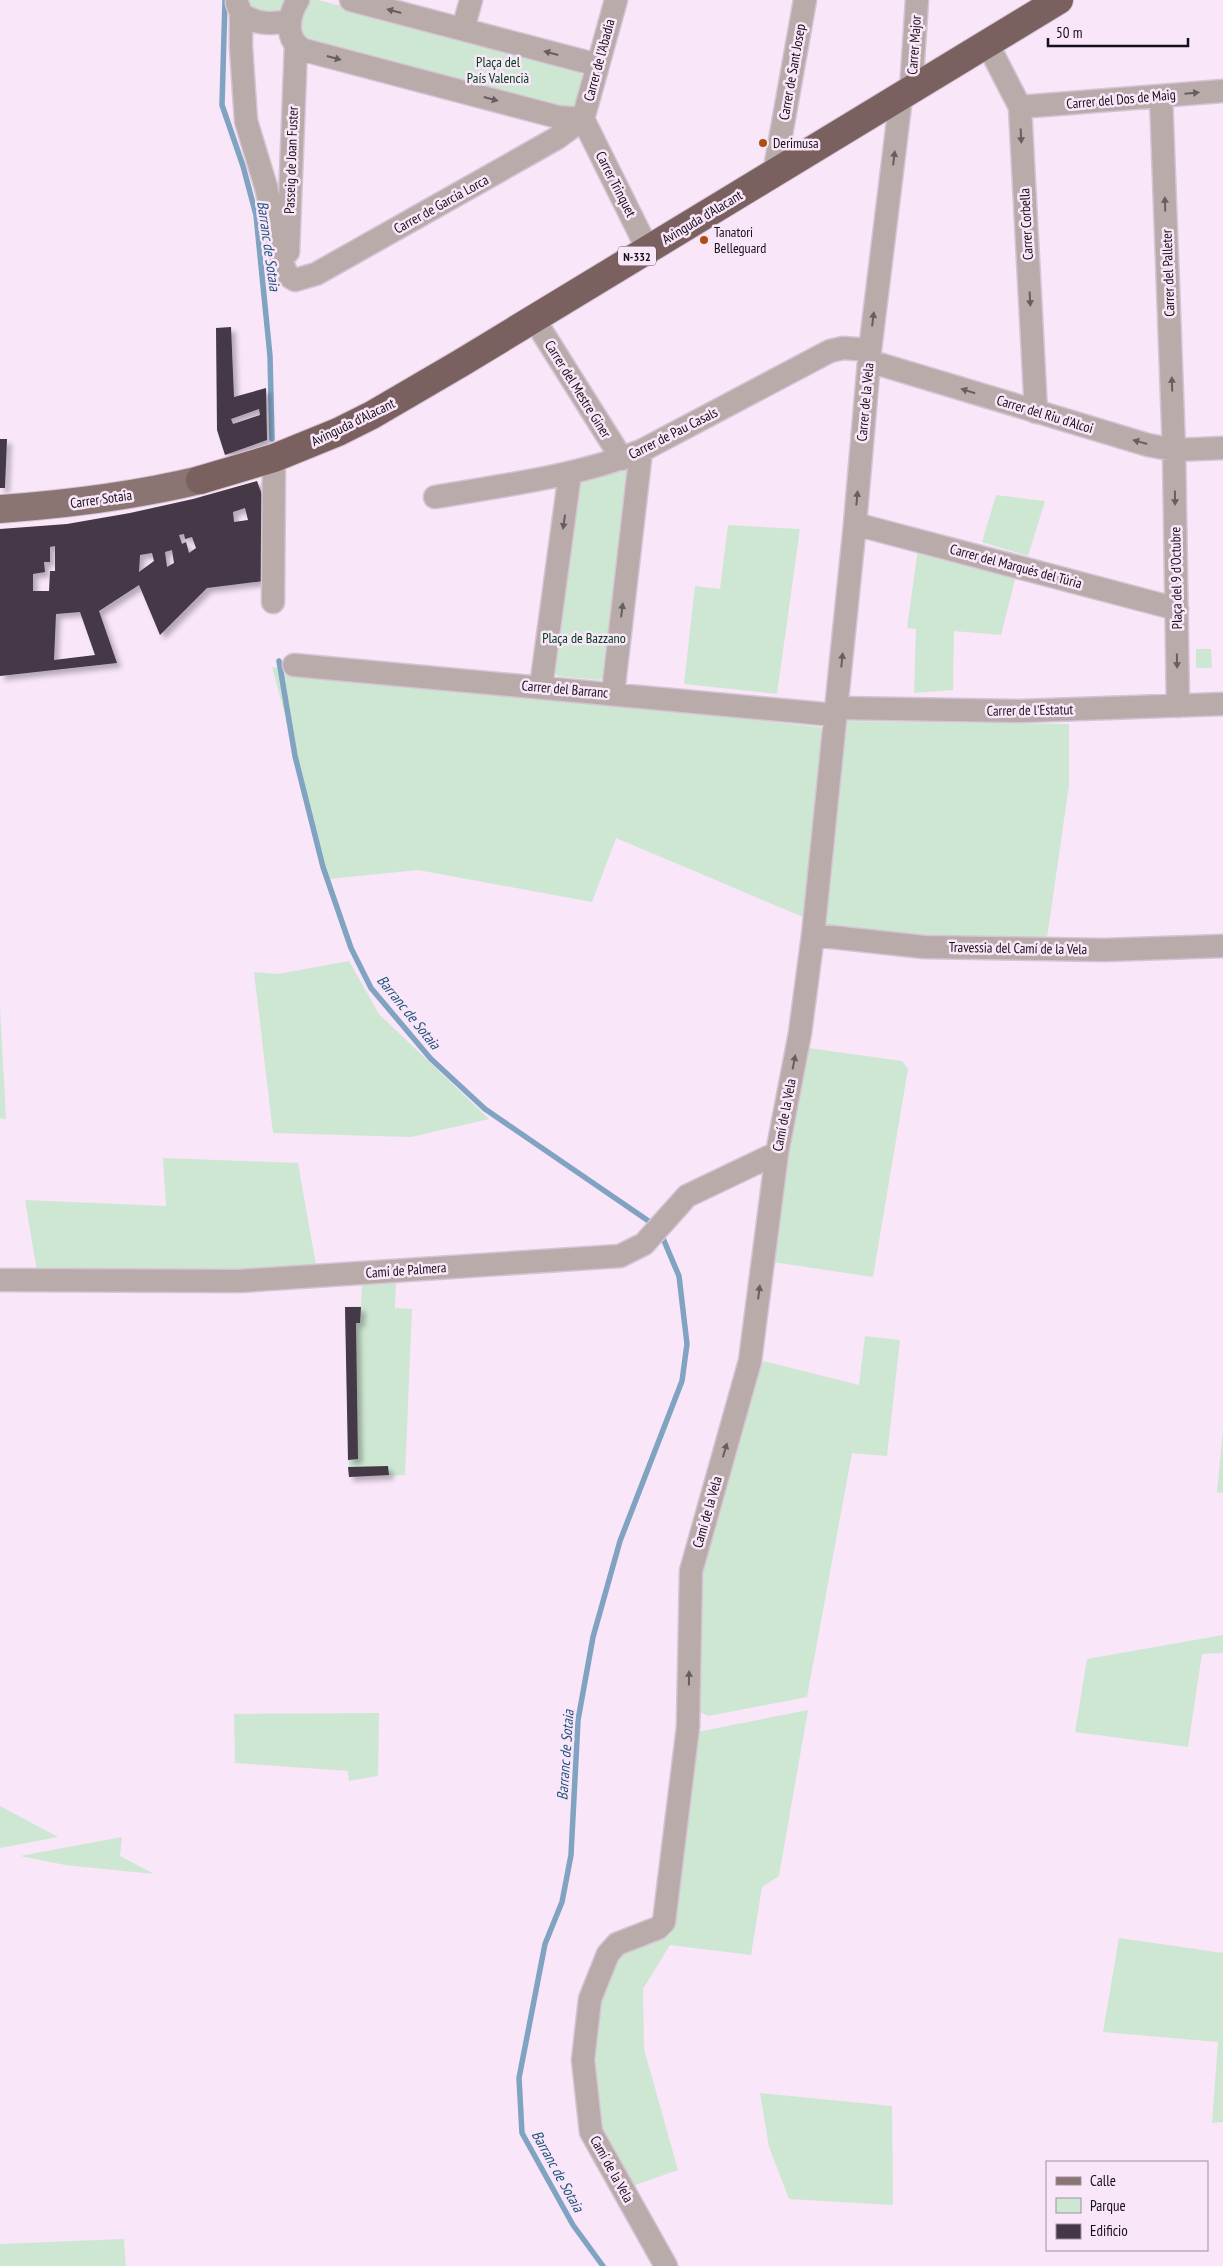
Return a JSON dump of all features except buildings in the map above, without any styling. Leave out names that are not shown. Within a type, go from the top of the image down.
[{"type":"highway","name":"Avinguda d'Alacant","points":[[200,480],[274,458],[372,415],[534,319],[1059,0]]},
{"type":"main road","name":"Carrer Sotaia","points":[[0,509],[84,502],[138,494],[200,480]]},
{"type":"street","points":[[351,0],[598,65]]},
{"type":"street","points":[[463,30],[471,0]]},
{"type":"street","name":"Carrer de l'Abadia","points":[[583,119],[616,0]]},
{"type":"street","name":"Carrer de Sant Josep","points":[[774,174],[805,0]]},
{"type":"street","name":"Carrer Major","points":[[906,93],[917,0]]},
{"type":"street","points":[[239,7],[256,22],[294,10],[290,34],[296,45],[304,50],[548,114],[583,119]]},
{"type":"street","points":[[239,7],[246,121],[266,187],[279,250],[291,278]]},
{"type":"street","name":"Carrer Corbella","points":[[987,43],[1020,107],[1036,412]]},
{"type":"street","name":"Passeig de Joan Fuster","points":[[291,278],[296,45]]},
{"type":"street","name":"Carrer del Dos de Maig","points":[[1020,107],[1223,91]]},
{"type":"street","name":"Carrer de la Vela","points":[[836,712],[855,524],[869,356],[906,93]]},
{"type":"street","name":"Carrer del Palleter","points":[[1161,96],[1174,450]]},
{"type":"street","name":"Carrer de García Lorca","points":[[291,278],[316,274],[557,138],[583,119]]},
{"type":"street","name":"Carrer Trinquet","points":[[583,119],[648,250]]},
{"type":"street","name":"Carrer del Mestre Giner","points":[[534,319],[631,455]]},
{"type":"street","name":"Carrer de Pau Casals","points":[[435,496],[570,473],[631,455],[830,351],[844,348],[869,356]]},
{"type":"street","name":"Carrer del Riu d'Alcoi","points":[[869,356],[1036,412],[1148,445],[1174,450],[1223,448]]},
{"type":"street","name":"Plaça del 9 d'Octubre","points":[[1174,450],[1178,706]]},
{"type":"street","points":[[613,693],[631,455]]},
{"type":"street","points":[[273,602],[274,458]]},
{"type":"street","points":[[541,687],[570,473]]},
{"type":"street","name":"Carrer del Marqués del Túria","points":[[855,524],[1177,609]]},
{"type":"street","name":"Carrer del Barranc","points":[[294,666],[836,712]]},
{"type":"street","name":"Carrer de l'Estatut","points":[[836,712],[1021,711],[1223,704]]},
{"type":"street","name":"Camí de la Vela","points":[[666,2266],[591,2132],[583,2060],[590,1999],[608,1954],[623,1940],[658,1928],[664,1922],[688,1726],[691,1571],[750,1361],[777,1153],[800,1033],[813,936],[836,712]]},
{"type":"street","name":"Travessia del Camí de la Vela","points":[[813,936],[924,947],[1104,950],[1223,946]]},
{"type":"street","name":"Camí de Palmera","points":[[0,1280],[238,1281],[620,1256],[644,1244],[686,1196],[777,1153]]},
{"type":"green space","points":[[246,0],[285,0],[278,12],[257,12]]},
{"type":"green space","name":"Plaça del País Valencià","points":[[307,0],[318,0],[575,66],[584,77],[576,108],[570,111],[304,43],[297,16]]},
{"type":"green space","name":"Plaça de Bazzano","points":[[628,471],[606,677],[598,680],[557,676],[554,672],[577,484],[585,477]]},
{"type":"green space","points":[[996,495],[1045,501],[1028,556],[982,542]]},
{"type":"green space","points":[[728,525],[800,529],[777,694],[684,684],[695,586],[720,589]]},
{"type":"green space","points":[[918,548],[1016,576],[1001,635],[954,631],[953,690],[914,693],[916,629],[907,628]]},
{"type":"green space","points":[[1196,649],[1211,649],[1212,668],[1196,668]]},
{"type":"green space","points":[[272,667],[827,728],[803,917],[616,838],[592,902],[418,870],[329,879]]},
{"type":"green space","points":[[841,721],[1069,724],[1069,785],[1046,945],[823,931]]},
{"type":"green space","points":[[349,961],[379,1014],[489,1119],[411,1137],[273,1133],[254,972],[278,974]]},
{"type":"green space","points":[[0,1007],[6,1119],[0,1118]]},
{"type":"green space","points":[[801,1047],[902,1061],[908,1069],[873,1277],[766,1261]]},
{"type":"green space","points":[[163,1158],[298,1163],[317,1271],[38,1277],[25,1200],[166,1206]]},
{"type":"green space","points":[[396,1281],[395,1308],[412,1309],[405,1475],[349,1477],[345,1307],[361,1306],[362,1283]]},
{"type":"green space","points":[[865,1336],[900,1340],[887,1456],[852,1453],[807,1697],[708,1716],[694,1709],[694,1583],[708,1523],[763,1361],[859,1385]]},
{"type":"green space","points":[[1223,1431],[1223,1493],[1217,1492]]},
{"type":"green space","points":[[1223,1635],[1223,1653],[1202,1654],[1188,1747],[1075,1732],[1087,1659]]},
{"type":"green space","points":[[808,1710],[779,1876],[762,1887],[751,1955],[670,1945],[643,1989],[644,2049],[678,2170],[621,2190],[597,2121],[589,2042],[595,1995],[623,1949],[646,1940],[671,1934],[692,1733]]},
{"type":"green space","points":[[379,1713],[378,1776],[349,1781],[348,1771],[235,1763],[234,1714]]},
{"type":"green space","points":[[0,1806],[58,1837],[0,1848]]},
{"type":"green space","points":[[122,1837],[120,1856],[154,1874],[65,1865],[20,1856]]},
{"type":"green space","points":[[1119,1938],[1223,1953],[1223,2122],[1212,2123],[1218,2042],[1103,2032]]},
{"type":"green space","points":[[760,2093],[892,2106],[893,2205],[789,2199],[769,2147]]},
{"type":"green space","points":[[124,2239],[126,2266],[0,2266],[0,2244]]},
{"type":"waterway","name":"Barranc de Sotaia","points":[[225,0],[222,105],[243,166],[256,215],[270,356],[272,439]]},
{"type":"waterway","name":"Barranc de Sotaia","points":[[279,661],[295,756],[323,867],[351,948],[371,988],[431,1059],[485,1109],[650,1222]]},
{"type":"waterway","name":"Barranc de Sotaia","points":[[603,2266],[573,2225],[522,2133],[519,2078],[545,1944],[562,1902],[571,1855],[578,1720],[593,1637],[620,1541],[682,1381],[687,1344],[679,1276],[662,1236]]},
{"type":"place","name":"Derimusa","points":[[763,143]]},
{"type":"place","name":"Tanatori Belleguard","points":[[704,240]]}]
